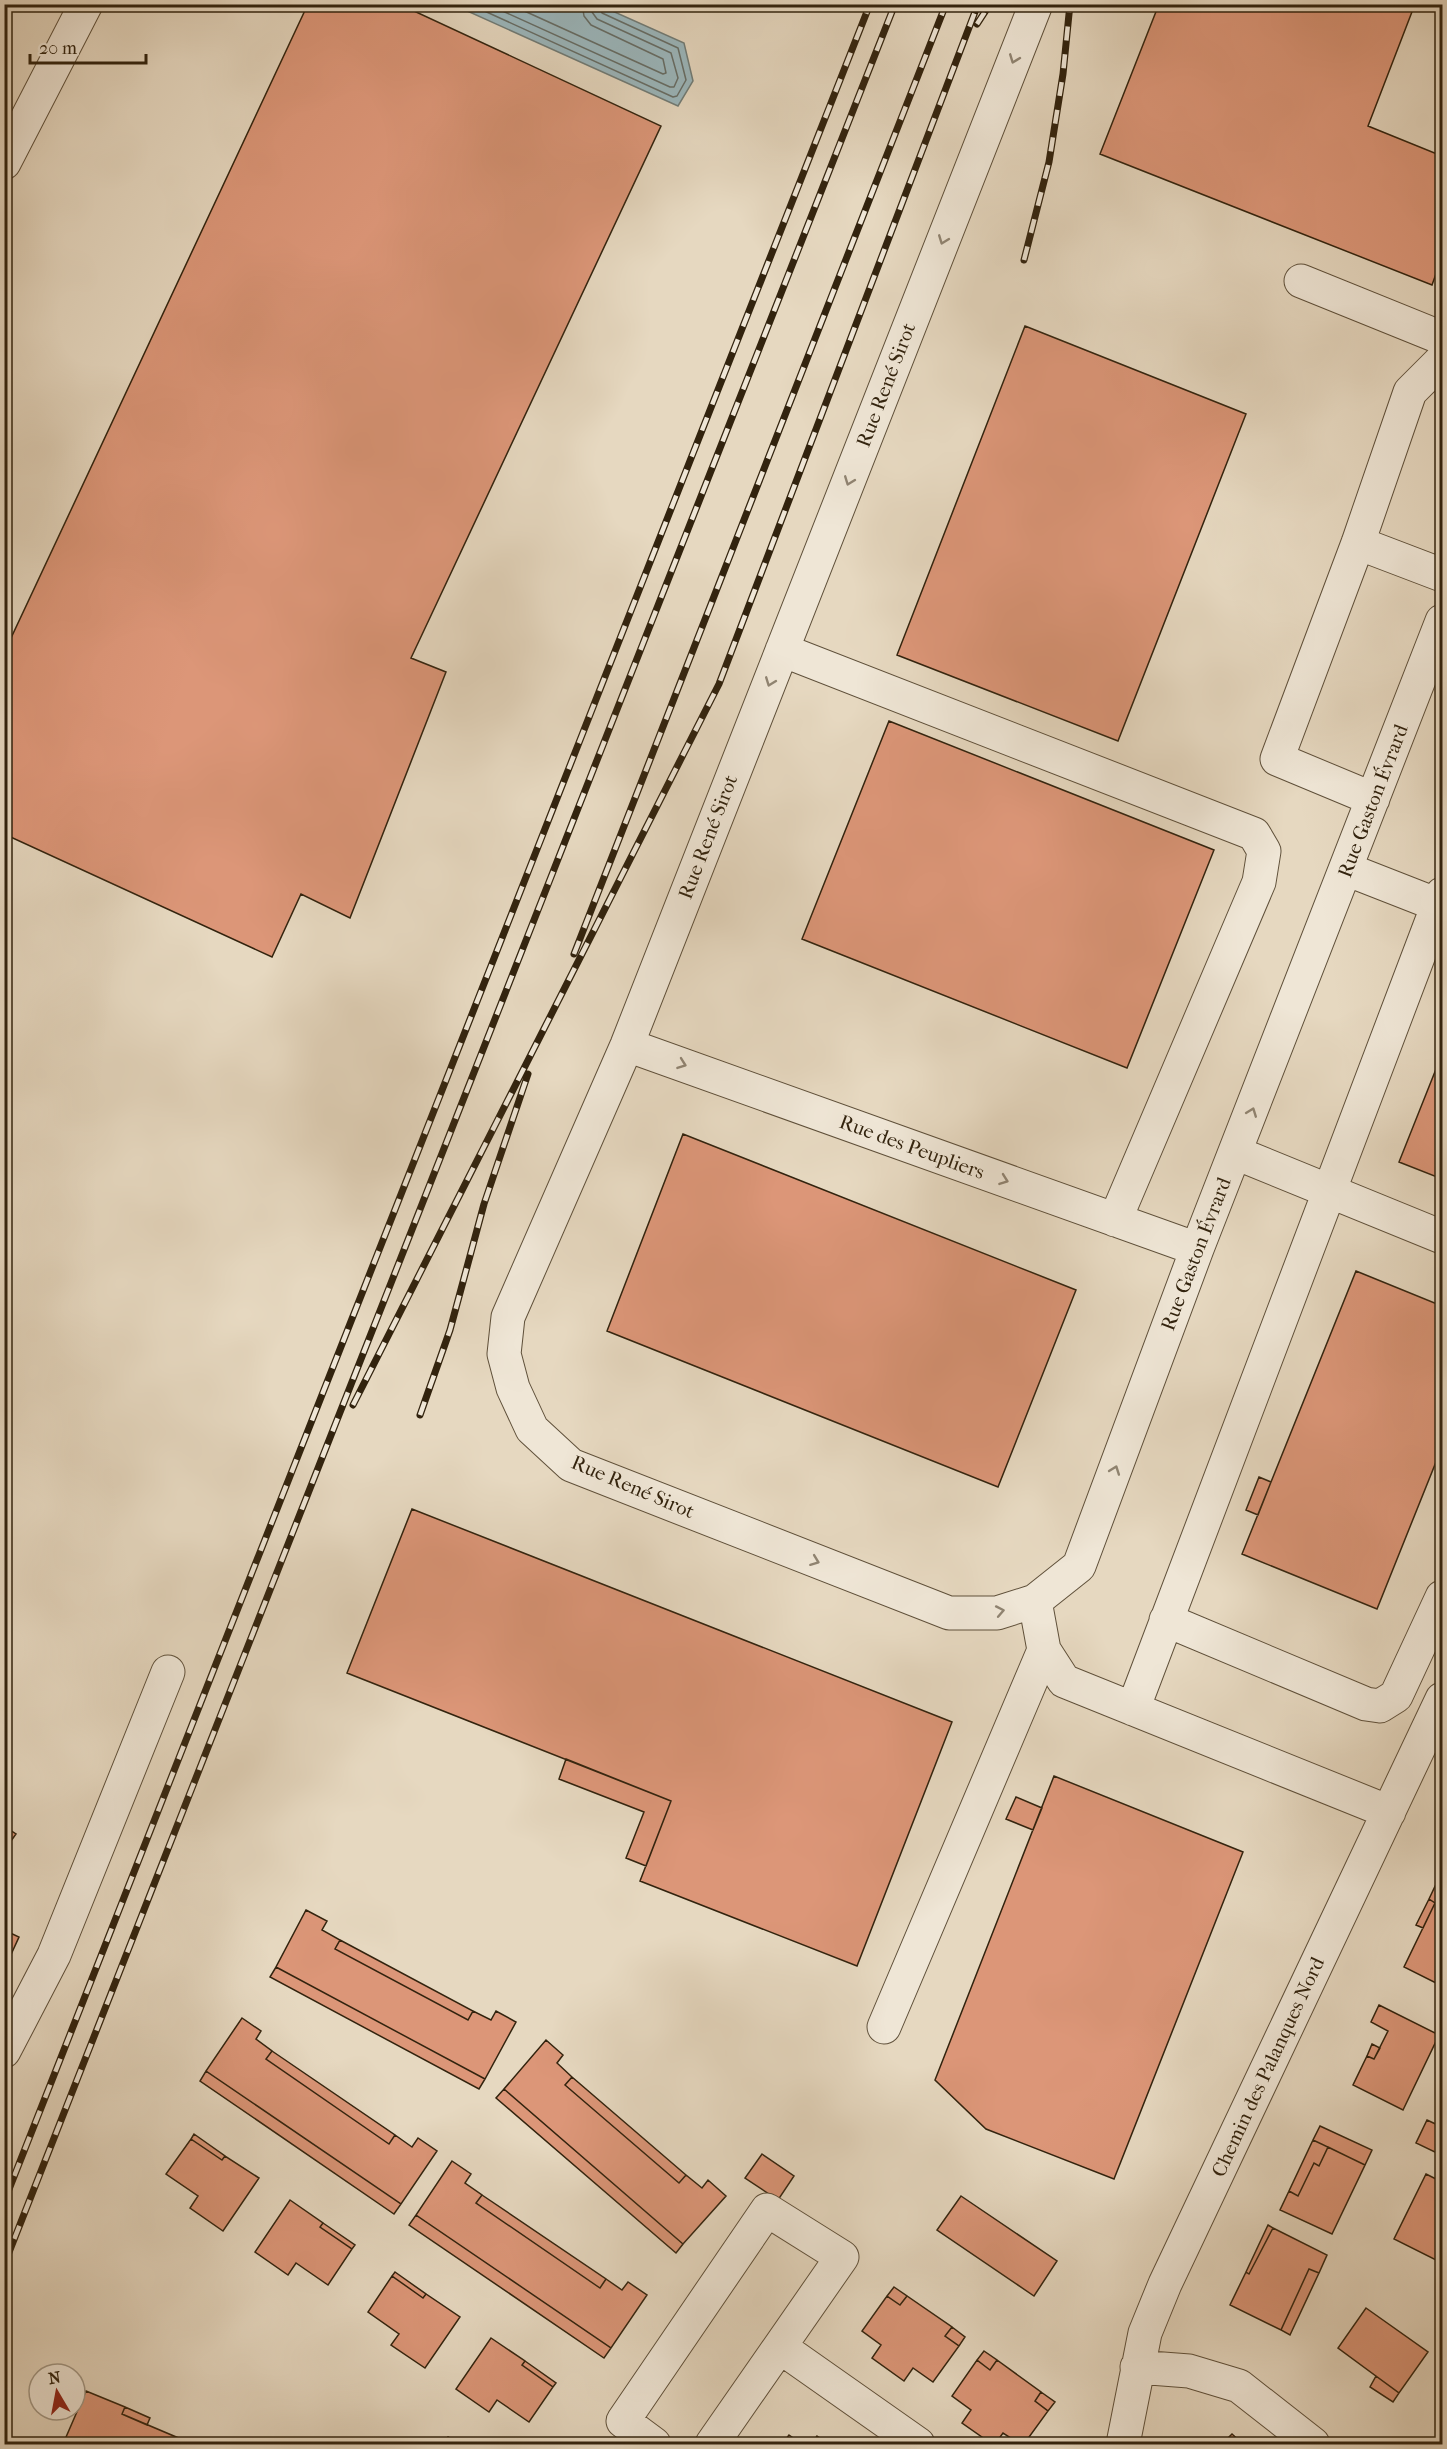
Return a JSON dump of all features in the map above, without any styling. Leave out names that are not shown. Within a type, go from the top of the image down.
[{"type":"street","points":[[4,163],[86,4]]},
{"type":"street","name":"Rue René Sirot","points":[[761,1540],[571,1465],[532,1429],[513,1388],[504,1354],[508,1317],[627,1045],[1036,4]]},
{"type":"street","points":[[1301,281],[1443,338]]},
{"type":"street","points":[[1373,799],[1276,759],[1358,543],[1410,392],[1443,360]]},
{"type":"street","points":[[1358,543],[1443,575]]},
{"type":"street","name":"Rue Gaston Évrard","points":[[761,1540],[948,1613],[997,1613],[1035,1601],[1079,1566],[1197,1249],[1373,799],[1434,671],[1443,621]]},
{"type":"street","points":[[782,650],[1254,834],[1264,851],[1259,882],[1115,1220]]},
{"type":"street","points":[[1132,1709],[1440,899],[1346,869]]},
{"type":"street","name":"Rue des Peupliers","points":[[627,1045],[1197,1249]]},
{"type":"street","points":[[1236,1153],[1443,1237]]},
{"type":"street","points":[[1166,1620],[1366,1704],[1380,1706],[1396,1696],[1443,1597]]},
{"type":"street","points":[[1035,1601],[1044,1650],[1064,1682],[1389,1812]]},
{"type":"street","points":[[884,2027],[1044,1650]]},
{"type":"street","points":[[8,2036],[54,1955],[168,1672]]},
{"type":"street","name":"Chemin des Palanques Nord","points":[[1122,2445],[1145,2332],[1165,2284],[1443,1699]]},
{"type":"street","points":[[654,2445],[623,2421],[767,2210],[842,2257],[712,2445]]},
{"type":"street","points":[[780,2347],[918,2445]]},
{"type":"street","points":[[1137,2367],[1189,2371],[1239,2386],[1313,2445]]},
{"type":"water","points":[[454,5],[599,5],[684,43],[693,81],[678,106]]},
{"type":"building","points":[[308,4],[399,4],[661,126],[411,658],[446,672],[350,918],[301,894],[272,957],[4,834],[4,653]]},
{"type":"building","points":[[1159,4],[1415,4],[1368,126],[1442,156],[1442,257],[1432,285],[1100,154]]},
{"type":"building","points":[[1025,326],[1246,414],[1118,741],[897,655]]},
{"type":"building","points":[[889,721],[1214,850],[1127,1068],[802,939]]},
{"type":"building","points":[[1442,1054],[1442,1179],[1399,1162]]},
{"type":"building","points":[[683,1134],[1076,1290],[998,1487],[607,1331]]},
{"type":"building","points":[[1356,1271],[1442,1306],[1442,1447],[1377,1609],[1242,1554]]},
{"type":"building","points":[[1259,1477],[1271,1482],[1258,1515],[1246,1510]]},
{"type":"building","points":[[412,1509],[952,1722],[857,1966],[640,1881],[671,1801],[347,1673]]},
{"type":"building","points":[[566,1759],[671,1801],[646,1866],[626,1858],[644,1812],[559,1779]]},
{"type":"building","points":[[1054,1776],[1243,1852],[1114,2179],[986,2129],[935,2080]]},
{"type":"building","points":[[1016,1797],[1042,1808],[1033,1830],[1006,1819]]},
{"type":"building","points":[[4,1826],[16,1834],[4,1851]]},
{"type":"building","points":[[1438,1880],[1442,1882],[1442,1986],[1404,1967],[1435,1903],[1429,1899]]},
{"type":"building","points":[[1429,1899],[1435,1903],[1423,1928],[1416,1925]]},
{"type":"building","points":[[306,1910],[327,1921],[322,1930],[340,1940],[335,1949],[468,2020],[473,2011],[491,2020],[496,2011],[516,2022],[485,2079],[276,1967]]},
{"type":"building","points":[[4,1930],[19,1937],[8,1961],[4,1959]]},
{"type":"building","points":[[340,1940],[473,2011],[468,2020],[335,1949]]},
{"type":"building","points":[[276,1967],[485,2079],[479,2089],[270,1977]]},
{"type":"building","points":[[1379,2005],[1439,2035],[1403,2110],[1353,2085],[1367,2056],[1374,2059],[1388,2031],[1371,2022]]},
{"type":"building","points":[[242,2018],[261,2031],[256,2039],[272,2051],[266,2059],[389,2144],[395,2135],[412,2147],[418,2138],[437,2151],[401,2204],[206,2071]]},
{"type":"building","points":[[546,2040],[563,2055],[557,2063],[572,2077],[565,2085],[679,2183],[686,2175],[702,2188],[708,2180],[726,2196],[683,2244],[504,2089]]},
{"type":"building","points":[[1372,2044],[1380,2048],[1374,2059],[1367,2056]]},
{"type":"building","points":[[272,2051],[395,2135],[389,2144],[266,2059]]},
{"type":"building","points":[[206,2071],[401,2204],[394,2214],[200,2081]]},
{"type":"building","points":[[572,2077],[686,2175],[679,2183],[565,2085]]},
{"type":"building","points":[[504,2089],[683,2244],[676,2253],[496,2098]]},
{"type":"building","points":[[1427,2120],[1442,2127],[1442,2146],[1439,2154],[1416,2143]]},
{"type":"building","points":[[1320,2126],[1372,2150],[1365,2165],[1313,2140]]},
{"type":"building","points":[[194,2134],[225,2156],[222,2160],[191,2139]]},
{"type":"building","points":[[191,2139],[222,2160],[225,2156],[259,2178],[223,2231],[190,2208],[198,2196],[166,2174]]},
{"type":"building","points":[[1313,2140],[1328,2147],[1319,2166],[1314,2163],[1298,2196],[1289,2191]]},
{"type":"building","points":[[1328,2147],[1365,2165],[1332,2234],[1280,2210],[1289,2191],[1298,2196],[1314,2163],[1319,2166]]},
{"type":"building","points":[[762,2154],[794,2176],[778,2200],[745,2178]]},
{"type":"building","points":[[452,2161],[471,2174],[465,2183],[482,2195],[476,2203],[600,2288],[606,2279],[622,2290],[628,2282],[647,2295],[611,2348],[416,2215]]},
{"type":"building","points":[[1426,2174],[1442,2182],[1442,2246],[1436,2260],[1394,2239]]},
{"type":"building","points":[[482,2195],[606,2279],[600,2288],[476,2203]]},
{"type":"building","points":[[961,2196],[1057,2261],[1034,2296],[937,2230]]},
{"type":"building","points":[[290,2200],[323,2223],[320,2227],[352,2249],[328,2285],[296,2263],[288,2275],[255,2252]]},
{"type":"building","points":[[416,2215],[611,2348],[604,2358],[409,2225]]},
{"type":"building","points":[[323,2223],[355,2245],[352,2249],[320,2227]]},
{"type":"building","points":[[1268,2225],[1273,2228],[1249,2274],[1246,2272]]},
{"type":"building","points":[[1273,2228],[1327,2255],[1319,2273],[1309,2269],[1281,2330],[1230,2305],[1246,2272],[1249,2274]]},
{"type":"building","points":[[1442,2246],[1442,2263],[1436,2260]]},
{"type":"building","points":[[1309,2269],[1319,2273],[1290,2335],[1281,2330]]},
{"type":"building","points":[[395,2272],[426,2294],[423,2298],[392,2276]]},
{"type":"building","points":[[392,2276],[423,2298],[426,2294],[460,2317],[425,2368],[391,2345],[399,2334],[368,2312]]},
{"type":"building","points":[[894,2287],[907,2296],[900,2305],[887,2296]]},
{"type":"building","points":[[887,2296],[900,2305],[907,2296],[952,2327],[945,2336],[959,2346],[933,2382],[913,2368],[904,2381],[872,2358],[881,2345],[862,2331]]},
{"type":"building","points":[[1366,2308],[1428,2352],[1399,2393],[1338,2348]]},
{"type":"building","points":[[952,2327],[965,2337],[959,2346],[945,2336]]},
{"type":"building","points":[[491,2338],[525,2361],[522,2365],[553,2387],[529,2422],[497,2400],[489,2412],[456,2389]]},
{"type":"building","points":[[984,2351],[997,2360],[990,2370],[977,2360]]},
{"type":"building","points":[[977,2360],[990,2370],[997,2360],[1041,2392],[1035,2401],[1048,2411],[1024,2444],[1020,2444],[1003,2433],[995,2444],[992,2444],[962,2423],[971,2410],[952,2396]]},
{"type":"building","points":[[525,2361],[556,2383],[553,2387],[522,2365]]},
{"type":"building","points":[[1376,2376],[1399,2393],[1393,2402],[1370,2387]]},
{"type":"building","points":[[87,2391],[125,2407],[122,2414],[188,2442],[187,2444],[63,2444],[73,2422],[87,2422]]},
{"type":"building","points":[[1041,2392],[1055,2402],[1048,2411],[1035,2401]]},
{"type":"building","points":[[125,2407],[150,2418],[147,2425],[122,2414]]},
{"type":"building","points":[[1442,2432],[1442,2444],[1434,2444]]},
{"type":"building","points":[[1232,2434],[1243,2444],[1222,2444]]},
{"type":"building","points":[[789,2435],[802,2444],[782,2444]]},
{"type":"building","points":[[817,2436],[829,2444],[811,2444]]},
{"type":"building","points":[[448,2437],[461,2444],[442,2444]]},
{"type":"railway","points":[[4,2202],[870,4]]},
{"type":"railway","points":[[4,2265],[895,4]]},
{"type":"railway","points":[[574,954],[946,4]]},
{"type":"railway","points":[[353,1405],[719,684],[978,4]]},
{"type":"railway","points":[[977,24],[990,4]]},
{"type":"railway","points":[[1024,260],[1049,162],[1063,74],[1070,4]]},
{"type":"railway","points":[[420,1415],[450,1330],[484,1204],[528,1074]]}]
